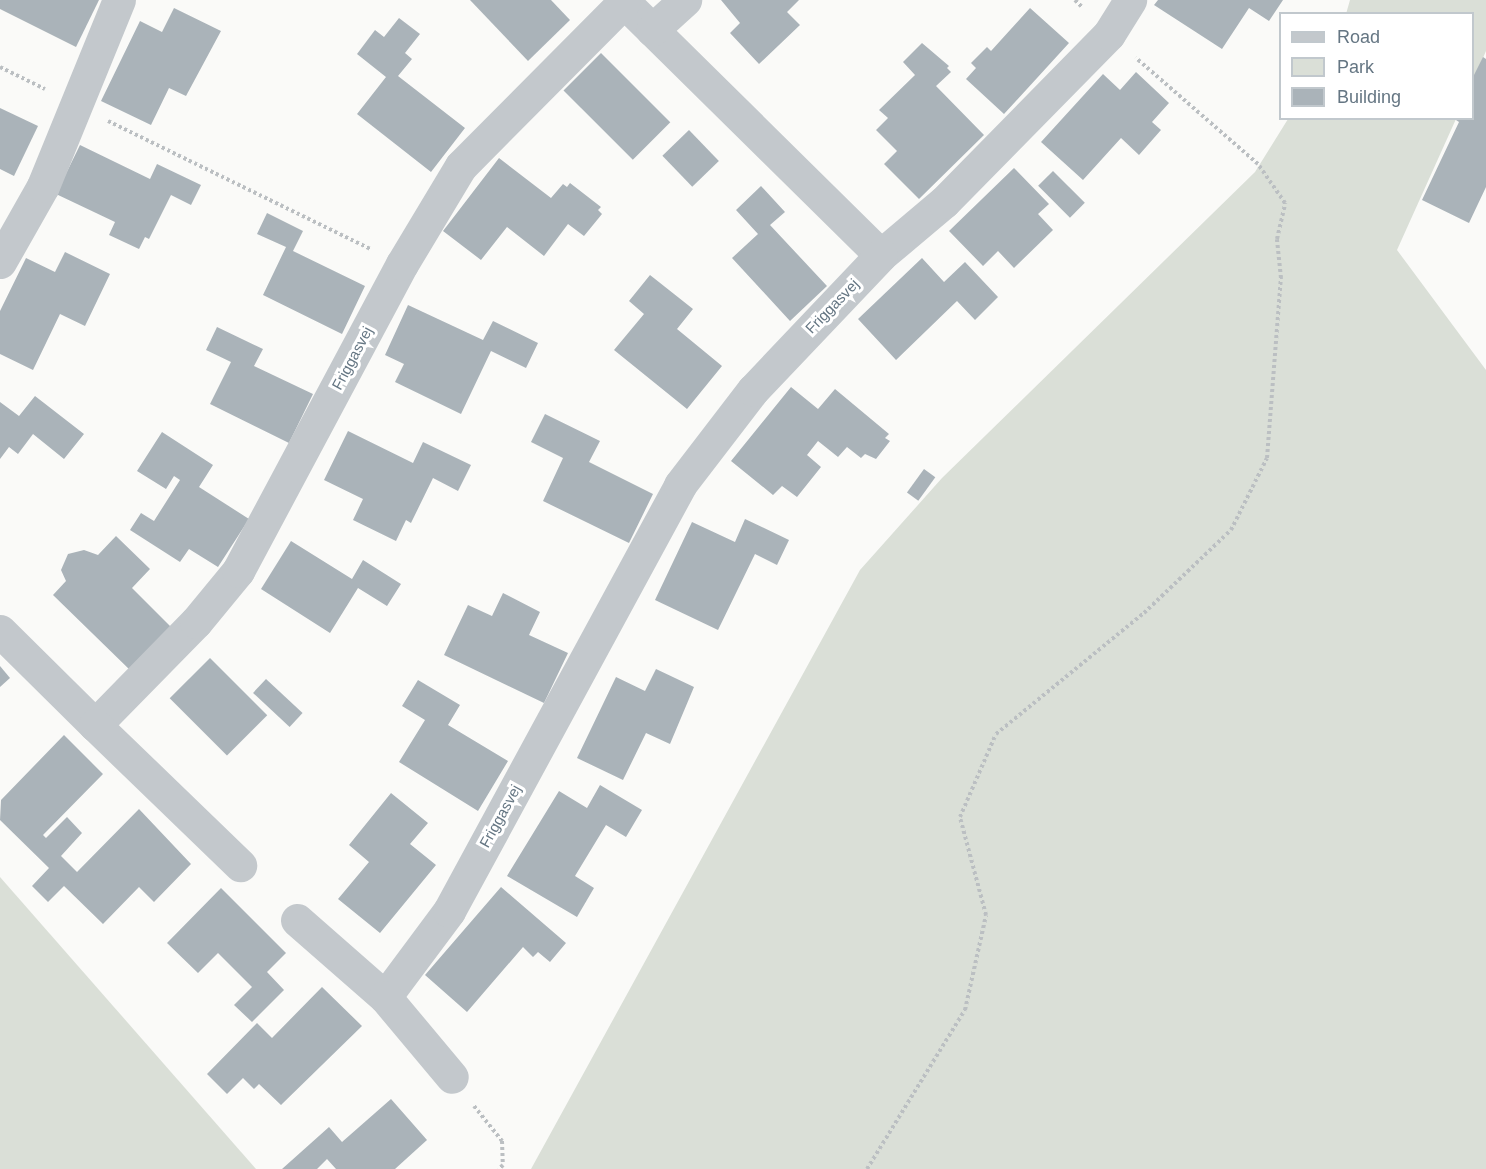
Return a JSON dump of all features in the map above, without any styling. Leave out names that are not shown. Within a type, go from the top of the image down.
[{"type":"street","points":[[0,262],[43,186],[119,0]]},
{"type":"street","points":[[652,30],[685,0]]},
{"type":"street","name":"Friggasvej","points":[[385,997],[448,911],[680,485],[753,390],[881,255],[944,202],[1108,34],[1130,0]]},
{"type":"street","name":"Friggasvej","points":[[95,725],[196,622],[238,571],[402,264],[461,166],[623,1],[881,255]]},
{"type":"street","points":[[0,632],[240,865]]},
{"type":"street","points":[[297,920],[385,997],[452,1077]]},
{"type":"path","points":[[867,1169],[965,1010],[986,915],[960,817],[996,734],[1144,614],[1231,530],[1267,458],[1281,278],[1277,239],[1285,203],[1258,164],[1108,34],[1075,0]]},
{"type":"path","points":[[0,67],[402,264]]},
{"type":"path","points":[[452,1077],[502,1141],[502,1168]]},
{"type":"green space","points":[[1350,0],[1486,0],[1486,51],[1474,79],[1474,12],[1347,12]]},
{"type":"green space","points":[[1287,120],[1456,120],[1397,250],[1486,370],[1486,1169],[531,1169],[860,570],[942,478],[1255,172]]},
{"type":"green space","points":[[0,877],[256,1169],[0,1169]]},
{"type":"building","points":[[0,0],[99,0],[76,47],[0,9]]},
{"type":"building","points":[[470,0],[551,0],[570,20],[528,61]]},
{"type":"building","points":[[721,0],[799,0],[787,12],[800,25],[759,64],[730,33],[740,23]]},
{"type":"building","points":[[1158,0],[1283,0],[1269,21],[1249,8],[1222,49],[1154,5]]},
{"type":"building","points":[[174,8],[221,31],[186,96],[169,88],[151,125],[101,101],[140,21],[162,32]]},
{"type":"building","points":[[1030,8],[1069,43],[1004,114],[966,79],[976,68],[971,63],[987,47],[991,51]]},
{"type":"building","points":[[399,18],[420,34],[405,53],[412,59],[398,76],[465,128],[431,172],[357,114],[386,77],[357,54],[375,30],[384,37]]},
{"type":"building","points":[[922,43],[949,66],[947,68],[951,72],[936,86],[984,135],[919,199],[884,164],[897,151],[876,130],[888,118],[879,110],[915,75],[903,62]]},
{"type":"building","points":[[601,53],[670,122],[633,160],[564,90]]},
{"type":"building","points":[[1483,57],[1486,59],[1486,187],[1469,223],[1422,200],[1459,122],[1456,120],[1474,120],[1474,75]]},
{"type":"building","points":[[1136,72],[1169,103],[1152,122],[1161,130],[1139,155],[1121,138],[1083,180],[1041,142],[1103,74],[1120,90]]},
{"type":"building","points":[[0,108],[38,126],[14,176],[0,169]]},
{"type":"building","points":[[689,130],[719,161],[692,187],[662,156]]},
{"type":"building","points":[[80,145],[150,179],[157,164],[201,185],[191,205],[171,195],[149,239],[145,237],[139,249],[109,235],[115,222],[56,194]]},
{"type":"building","points":[[499,158],[551,198],[563,184],[567,187],[570,183],[601,207],[598,210],[602,214],[584,236],[568,224],[544,256],[507,227],[481,260],[443,231]]},
{"type":"building","points":[[1014,168],[1049,204],[1038,214],[1053,230],[1014,268],[998,251],[983,266],[949,231]]},
{"type":"building","points":[[1053,171],[1085,203],[1070,218],[1038,186]]},
{"type":"building","points":[[761,186],[785,212],[770,225],[827,286],[790,321],[732,258],[758,234],[736,210]]},
{"type":"building","points":[[267,213],[303,231],[293,251],[365,286],[342,334],[263,295],[286,247],[257,234]]},
{"type":"building","points":[[65,252],[110,274],[85,326],[60,314],[33,370],[0,354],[0,311],[26,258],[55,272]]},
{"type":"building","points":[[922,258],[944,282],[965,262],[998,297],[975,320],[957,301],[896,360],[858,319]]},
{"type":"building","points":[[650,275],[693,309],[677,329],[722,366],[687,409],[614,350],[644,314],[629,301]]},
{"type":"building","points":[[408,305],[483,340],[493,321],[538,343],[526,368],[491,351],[461,414],[395,382],[404,364],[385,355]]},
{"type":"building","points":[[217,327],[263,349],[254,366],[313,394],[289,443],[210,404],[231,362],[206,350]]},
{"type":"building","points":[[791,387],[818,409],[835,389],[889,434],[885,438],[890,441],[876,459],[865,454],[861,458],[847,447],[838,457],[818,441],[807,455],[821,467],[797,497],[782,486],[773,495],[731,461]]},
{"type":"building","points":[[35,396],[84,434],[64,459],[33,434],[18,454],[9,447],[0,459],[0,402],[19,416]]},
{"type":"building","points":[[545,414],[600,441],[589,462],[653,494],[629,543],[543,501],[563,458],[531,442]]},
{"type":"building","points":[[348,431],[413,463],[423,442],[471,465],[458,491],[433,478],[411,523],[406,520],[396,541],[353,520],[363,499],[324,480]]},
{"type":"building","points":[[162,432],[213,465],[199,487],[249,519],[218,567],[189,549],[180,562],[130,530],[141,513],[154,521],[180,480],[174,476],[166,489],[137,471]]},
{"type":"building","points":[[924,469],[935,477],[918,501],[907,492]]},
{"type":"building","points":[[745,519],[789,540],[777,565],[755,554],[718,630],[655,600],[692,522],[735,542]]},
{"type":"building","points":[[116,536],[150,569],[132,588],[173,629],[132,672],[53,595],[66,581],[61,570],[68,554],[84,550],[98,555]]},
{"type":"building","points":[[291,541],[352,579],[363,560],[401,584],[387,606],[358,588],[330,633],[261,589]]},
{"type":"building","points":[[503,593],[540,612],[529,635],[568,653],[544,703],[444,655],[468,605],[492,616]]},
{"type":"building","points":[[210,658],[267,715],[227,756],[170,698]]},
{"type":"building","points":[[0,666],[10,678],[0,687]]},
{"type":"building","points":[[656,669],[694,687],[670,744],[646,733],[623,780],[577,758],[616,677],[645,691]]},
{"type":"building","points":[[266,679],[303,713],[290,727],[253,693]]},
{"type":"building","points":[[418,680],[460,705],[448,725],[508,761],[478,811],[399,762],[425,720],[402,706]]},
{"type":"building","points":[[64,735],[103,774],[43,835],[46,838],[67,817],[82,833],[61,856],[77,872],[139,809],[191,864],[154,902],[139,887],[103,924],[64,886],[48,902],[32,886],[49,868],[0,820],[1,800]]},
{"type":"building","points":[[600,785],[642,810],[626,837],[606,825],[575,876],[594,888],[577,917],[507,876],[559,791],[587,808]]},
{"type":"building","points":[[391,793],[428,823],[410,844],[436,865],[380,933],[338,899],[369,862],[349,845]]},
{"type":"building","points":[[501,887],[566,943],[550,962],[538,952],[533,957],[523,947],[467,1012],[425,975]]},
{"type":"building","points":[[221,888],[286,953],[267,972],[284,990],[252,1022],[234,1005],[252,987],[218,953],[198,973],[167,943]]},
{"type":"building","points":[[322,987],[362,1026],[281,1105],[259,1084],[254,1089],[243,1078],[227,1094],[207,1074],[257,1023],[272,1038]]},
{"type":"building","points":[[391,1099],[427,1140],[395,1169],[336,1169],[327,1159],[317,1169],[282,1169],[329,1127],[342,1142]]}]
